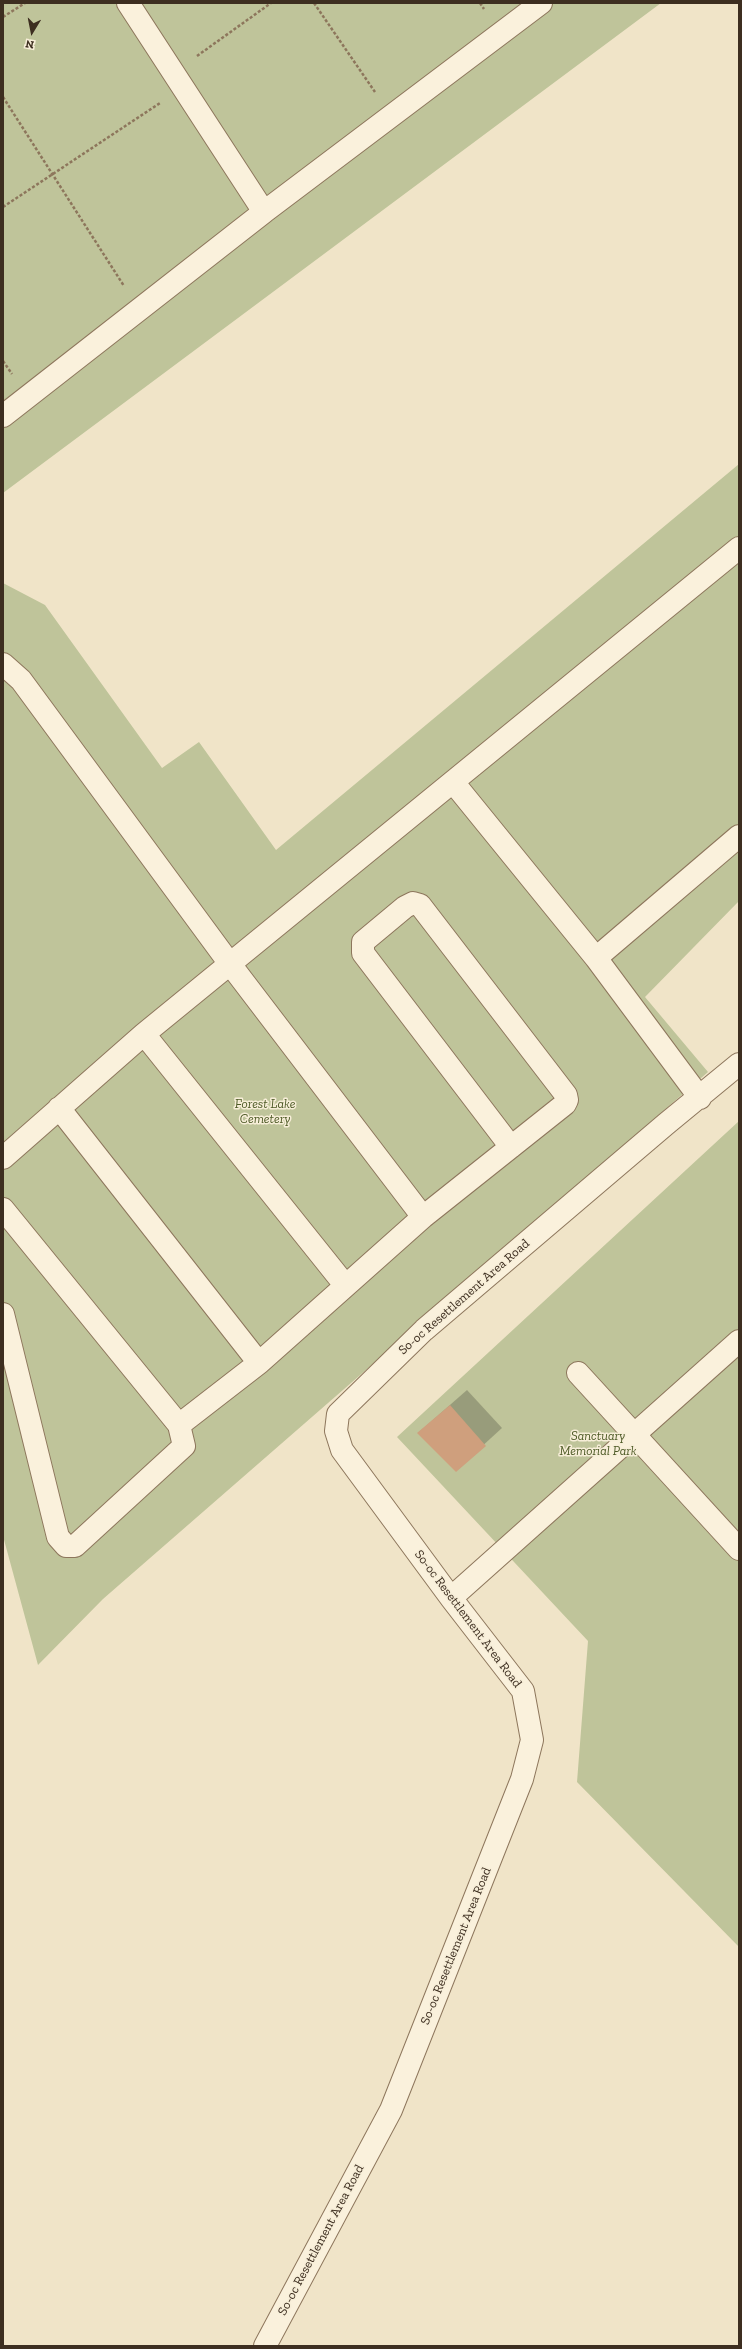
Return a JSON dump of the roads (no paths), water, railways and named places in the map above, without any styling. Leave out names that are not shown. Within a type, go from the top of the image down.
[{"type":"street","points":[[128,3],[264,212]]},
{"type":"street","points":[[3,416],[264,212],[541,3]]},
{"type":"street","points":[[3,1158],[144,1034],[739,548]]},
{"type":"street","points":[[3,664],[21,680],[230,964],[423,1217]]},
{"type":"street","points":[[453,782],[596,958],[700,1098]]},
{"type":"street","points":[[596,958],[739,836]]},
{"type":"street","points":[[179,1425],[260,1363],[345,1285],[423,1217],[511,1147],[565,1104],[567,1100],[566,1095],[420,905],[412,903],[405,907],[363,942],[363,953],[511,1147]]},
{"type":"street","points":[[144,1034],[345,1285]]},
{"type":"street","name":"So-oc Resettlement Area Road","points":[[265,2346],[391,2110],[522,1779],[532,1740],[523,1691],[451,1598],[342,1450],[336,1431],[338,1414],[424,1330],[666,1124],[700,1098],[739,1064]]},
{"type":"street","points":[[59,1108],[260,1363]]},
{"type":"street","points":[[3,1209],[179,1425],[184,1446],[75,1546],[66,1546],[58,1537],[3,1314]]},
{"type":"street","points":[[451,1598],[739,1341]]},
{"type":"street","points":[[578,1373],[739,1549]]},
{"type":"park label","name":"Forest Lake Cemetery","points":[[265,1112]]},
{"type":"park label","name":"Sanctuary Memorial Park","points":[[598,1444]]}]
